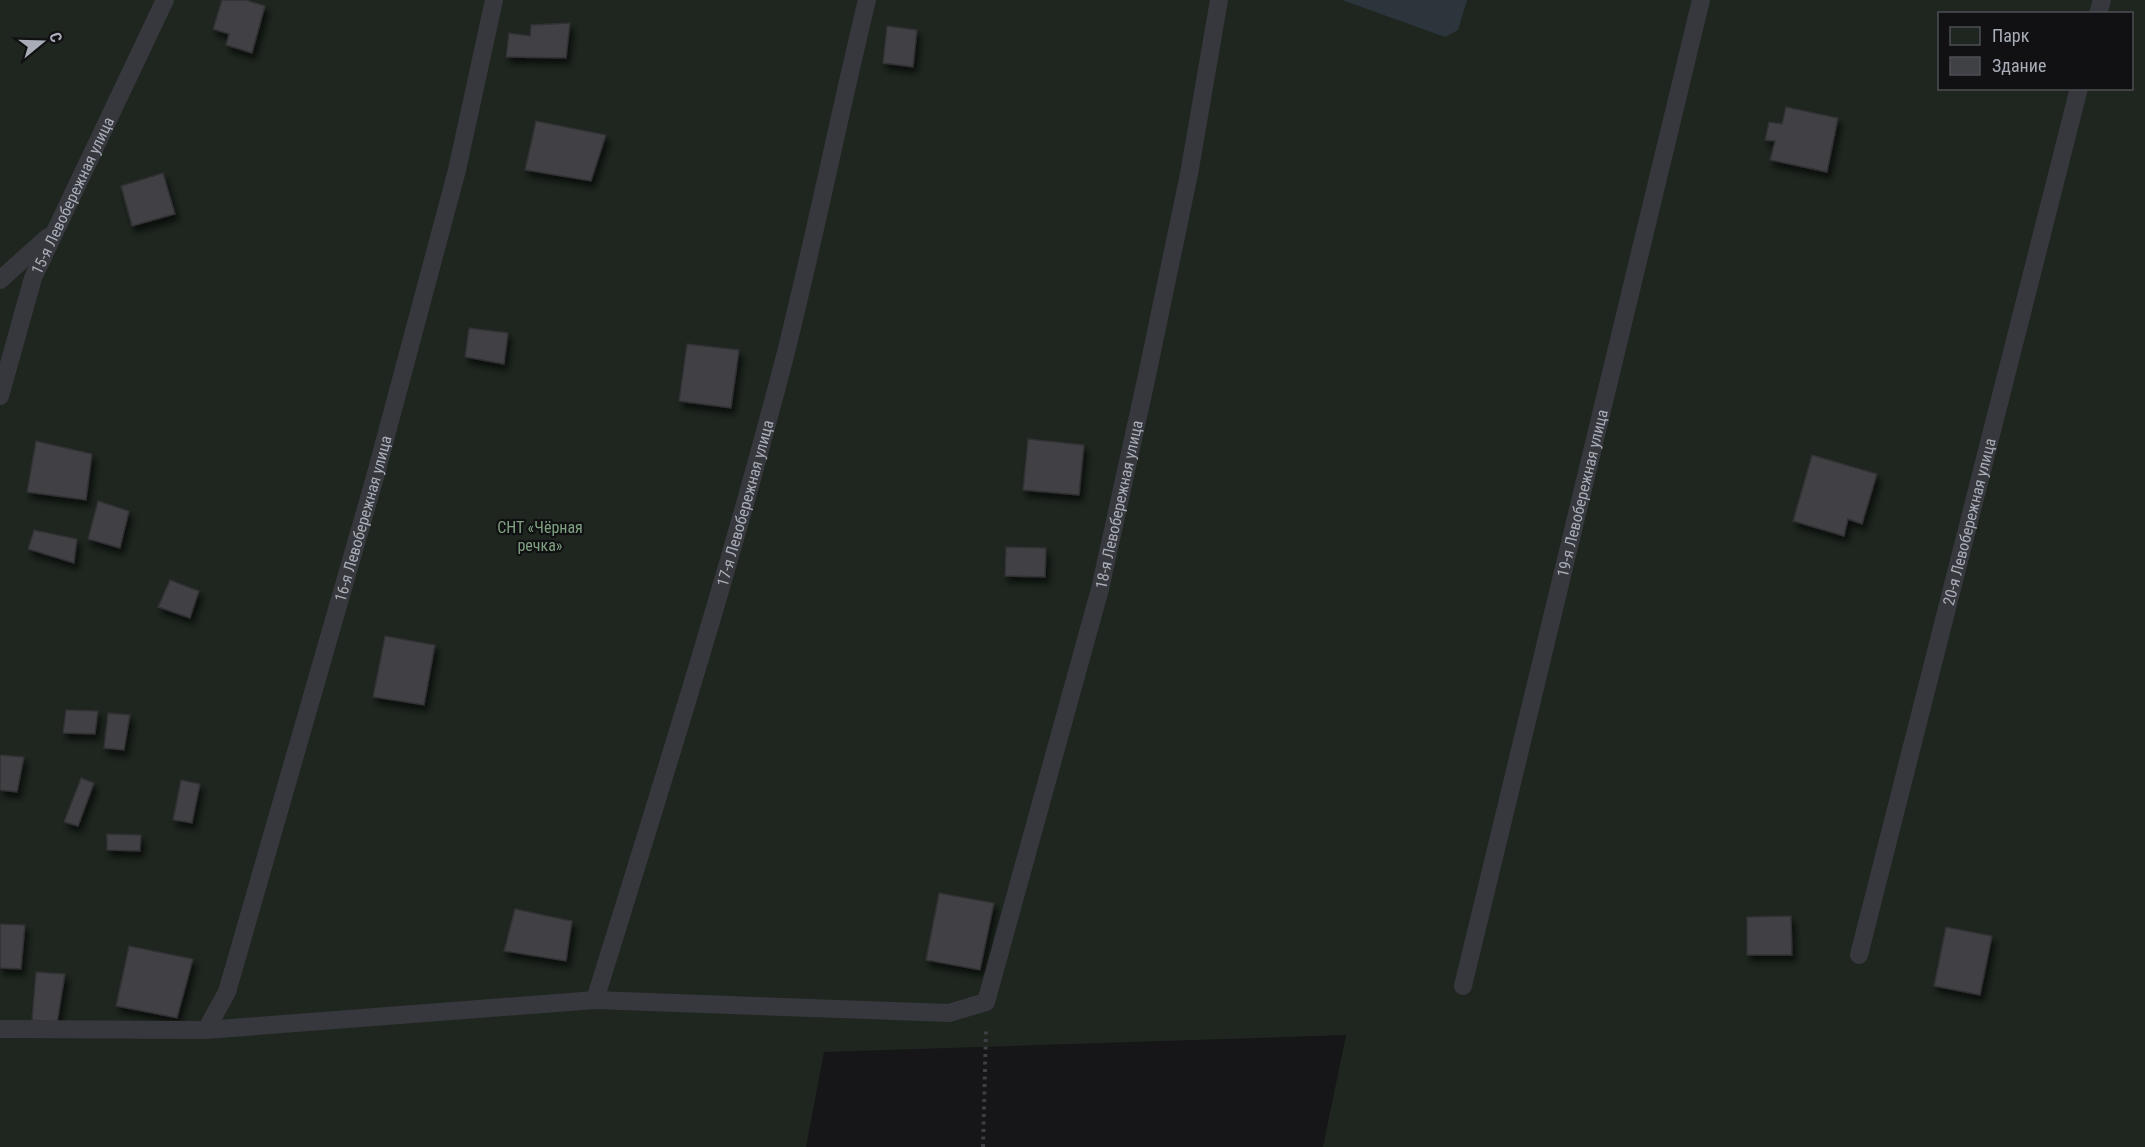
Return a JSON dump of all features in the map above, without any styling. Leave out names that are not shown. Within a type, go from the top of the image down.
[{"type":"lane","name":"15-я Левобережная улица","points":[[0,396],[33,278],[165,0]]},
{"type":"lane","name":"16-я Левобережная улица","points":[[206,1030],[227,992],[346,578],[457,170],[494,0]]},
{"type":"lane","name":"17-я Левобережная улица","points":[[595,1000],[694,681],[783,362],[823,202],[867,0]]},
{"type":"lane","name":"18-я Левобережная улица","points":[[987,1002],[1100,589],[1189,174],[1219,0]]},
{"type":"lane","name":"19-я Левобережная улица","points":[[1463,986],[1701,0]]},
{"type":"lane","name":"20-я Левобережная улица","points":[[1859,955],[2078,90]]},
{"type":"lane","points":[[0,280],[55,231]]},
{"type":"lane","points":[[0,1029],[206,1030],[595,1000],[949,1013],[987,1002]]},
{"type":"path","points":[[983,1147],[987,1002]]},
{"type":"green space","name":"СНТ «Чёрная речка»","points":[[0,0],[2145,0],[2145,1147],[1323,1147],[1346,1035],[824,1052],[806,1147],[0,1147]]},
{"type":"shaded area","points":[[1342,0],[1467,0],[1458,30],[1445,37]]},
{"type":"building","points":[[222,0],[246,0],[265,6],[252,53],[226,45],[229,34],[213,29]]},
{"type":"building","points":[[570,23],[566,58],[506,57],[509,33],[530,36],[531,25]]},
{"type":"building","points":[[887,26],[917,30],[913,67],[883,63]]},
{"type":"building","points":[[1786,107],[1838,118],[1827,172],[1770,160],[1775,141],[1765,140],[1769,122],[1782,124]]},
{"type":"building","points":[[536,121],[606,135],[591,181],[525,170]]},
{"type":"building","points":[[163,173],[175,214],[132,226],[121,186]]},
{"type":"building","points":[[469,328],[508,333],[504,364],[465,357]]},
{"type":"building","points":[[687,344],[739,350],[731,408],[679,401]]},
{"type":"building","points":[[1028,439],[1084,445],[1079,495],[1023,490]]},
{"type":"building","points":[[36,441],[92,454],[86,500],[27,492]]},
{"type":"building","points":[[1812,455],[1877,474],[1862,524],[1848,519],[1844,536],[1793,521]]},
{"type":"building","points":[[98,501],[129,511],[120,548],[88,539]]},
{"type":"building","points":[[34,530],[77,539],[74,563],[28,549]]},
{"type":"building","points":[[1006,547],[1046,548],[1045,577],[1005,576]]},
{"type":"building","points":[[170,580],[199,591],[190,618],[158,607]]},
{"type":"building","points":[[385,636],[435,645],[424,705],[373,697]]},
{"type":"building","points":[[66,710],[98,711],[95,734],[63,733]]},
{"type":"building","points":[[108,713],[130,715],[124,750],[104,748]]},
{"type":"building","points":[[0,755],[24,757],[17,792],[0,790]]},
{"type":"building","points":[[81,778],[94,783],[78,826],[64,822]]},
{"type":"building","points":[[181,780],[200,784],[192,823],[173,820]]},
{"type":"building","points":[[107,834],[141,835],[140,851],[107,850]]},
{"type":"building","points":[[939,893],[994,903],[980,970],[926,960]]},
{"type":"building","points":[[515,909],[572,921],[566,961],[504,951]]},
{"type":"building","points":[[1791,916],[1792,955],[1747,955],[1747,917]]},
{"type":"building","points":[[0,924],[25,925],[21,969],[0,968]]},
{"type":"building","points":[[1946,927],[1992,936],[1980,995],[1934,986]]},
{"type":"building","points":[[129,946],[193,959],[177,1018],[116,1006]]},
{"type":"building","points":[[36,972],[65,974],[57,1023],[32,1020]]}]
